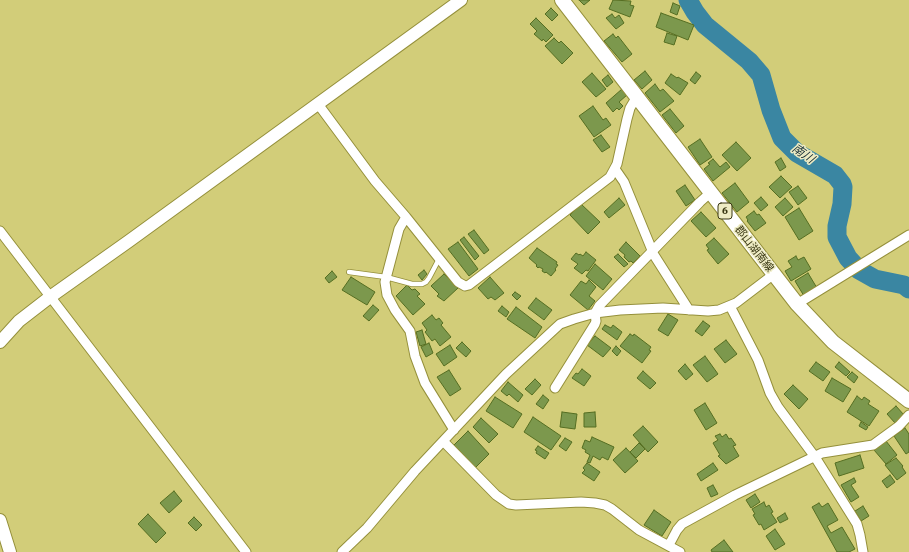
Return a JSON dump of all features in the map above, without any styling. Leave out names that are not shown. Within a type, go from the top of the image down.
[{"type":"main road","name":"郡山湖南線","points":[[562,0],[636,98],[797,304],[834,342],[909,401]]},
{"type":"street","points":[[1,340],[19,321],[50,297],[461,0]]},
{"type":"street","points":[[318,104],[375,181],[458,282],[462,285],[469,285],[610,177],[617,164],[630,108],[636,98]]},
{"type":"street","points":[[615,169],[624,182],[652,251],[689,310]]},
{"type":"street","points":[[555,388],[595,324],[595,313],[599,306],[710,193]]},
{"type":"street","points":[[406,217],[399,229],[386,277],[385,282],[387,295],[395,310],[410,331],[415,356],[425,383],[454,430]]},
{"type":"street","points":[[0,231],[246,552]]},
{"type":"street","points":[[797,304],[909,235]]},
{"type":"street","points":[[342,552],[367,528],[415,471],[444,442],[506,374],[560,324],[574,318],[595,313],[620,310],[663,308],[714,310],[736,303],[774,274]]},
{"type":"street","points":[[730,306],[758,360],[770,393],[778,408],[815,457],[857,524],[863,552]]},
{"type":"street","points":[[669,545],[682,524],[735,495],[828,452],[873,445],[899,426],[909,415]]},
{"type":"street","points":[[444,442],[496,495],[509,504],[595,503],[612,509],[639,530],[680,552]]},
{"type":"street","points":[[0,520],[10,552]]},
{"type":"lane","points":[[349,272],[386,277],[412,284],[422,284],[429,278],[439,259]]},
{"type":"building","points":[[579,0],[590,0],[584,5]]},
{"type":"building","points":[[613,0],[631,1],[630,5],[634,6],[630,17],[609,9]]},
{"type":"building","points":[[673,3],[680,6],[677,15],[670,12]]},
{"type":"building","points":[[551,8],[558,15],[552,21],[545,14]]},
{"type":"building","points":[[661,13],[694,25],[688,40],[656,27]]},
{"type":"building","points":[[612,14],[615,18],[619,15],[624,23],[616,29],[606,18]]},
{"type":"building","points":[[536,18],[553,35],[546,42],[543,39],[542,41],[534,34],[537,31],[530,24]]},
{"type":"building","points":[[667,33],[677,36],[674,45],[664,42]]},
{"type":"building","points":[[613,34],[616,38],[618,36],[632,54],[622,62],[604,41]]},
{"type":"building","points":[[554,38],[559,43],[561,41],[573,53],[562,64],[545,46]]},
{"type":"building","points":[[645,71],[652,80],[642,89],[634,80]]},
{"type":"building","points":[[696,72],[701,76],[695,84],[690,80]]},
{"type":"building","points":[[592,73],[606,89],[596,97],[582,82]]},
{"type":"building","points":[[671,74],[688,83],[680,95],[665,83]]},
{"type":"building","points":[[608,75],[613,82],[607,87],[602,80]]},
{"type":"building","points":[[655,84],[660,91],[663,89],[674,101],[660,112],[645,93]]},
{"type":"building","points":[[622,89],[627,95],[619,102],[623,106],[619,110],[617,108],[613,112],[606,103]]},
{"type":"building","points":[[593,106],[603,120],[606,118],[611,125],[594,137],[579,116]]},
{"type":"building","points":[[670,109],[684,126],[676,133],[662,115]]},
{"type":"building","points":[[601,135],[610,147],[602,152],[593,140]]},
{"type":"building","points":[[700,139],[712,157],[700,165],[688,147]]},
{"type":"building","points":[[736,142],[751,158],[737,171],[722,155]]},
{"type":"building","points":[[781,158],[786,167],[780,171],[775,162]]},
{"type":"building","points":[[713,159],[720,167],[726,162],[730,167],[713,181],[704,169]]},
{"type":"building","points":[[781,176],[792,187],[780,198],[769,187]]},
{"type":"building","points":[[735,183],[749,202],[737,212],[722,193]]},
{"type":"building","points":[[685,185],[695,200],[686,206],[676,191]]},
{"type":"building","points":[[798,186],[807,198],[798,205],[789,192]]},
{"type":"building","points":[[761,197],[768,205],[761,211],[754,203]]},
{"type":"building","points":[[619,198],[625,205],[609,218],[604,212]]},
{"type":"building","points":[[785,198],[793,207],[783,216],[775,207]]},
{"type":"building","points":[[581,204],[600,222],[588,234],[570,215]]},
{"type":"building","points":[[799,208],[813,231],[799,240],[785,217]]},
{"type":"building","points":[[754,211],[757,215],[759,214],[766,223],[755,231],[747,221],[748,220],[746,217]]},
{"type":"building","points":[[701,212],[716,228],[706,237],[691,221]]},
{"type":"building","points":[[474,230],[489,250],[484,254],[468,234]]},
{"type":"building","points":[[464,237],[479,256],[475,260],[460,240]]},
{"type":"building","points":[[714,238],[729,254],[718,264],[707,250],[709,249],[706,245]]},
{"type":"building","points":[[458,242],[478,269],[469,276],[448,249]]},
{"type":"building","points":[[626,242],[640,256],[633,263],[631,261],[629,262],[624,257],[625,255],[619,250]]},
{"type":"building","points":[[537,248],[557,262],[556,264],[558,265],[555,269],[556,270],[551,276],[542,271],[543,269],[538,268],[536,266],[537,265],[529,258]]},
{"type":"building","points":[[586,252],[596,260],[588,271],[586,270],[582,274],[574,268],[578,264],[571,259],[576,253],[583,256]]},
{"type":"building","points":[[618,254],[628,264],[624,267],[614,257]]},
{"type":"building","points":[[796,256],[798,260],[804,257],[811,269],[791,281],[785,271],[792,267],[788,261]]},
{"type":"building","points":[[595,264],[612,279],[603,290],[586,276]]},
{"type":"building","points":[[424,270],[427,274],[422,280],[418,275]]},
{"type":"building","points":[[332,271],[337,277],[329,283],[325,278]]},
{"type":"building","points":[[808,273],[817,288],[804,296],[795,281]]},
{"type":"building","points":[[444,274],[458,288],[444,301],[437,296],[439,294],[431,286]]},
{"type":"building","points":[[351,277],[375,292],[367,305],[342,290]]},
{"type":"building","points":[[490,277],[504,293],[495,300],[491,297],[488,299],[478,288]]},
{"type":"building","points":[[589,280],[596,287],[589,296],[595,301],[588,310],[570,295],[581,281],[586,284]]},
{"type":"building","points":[[407,285],[412,290],[415,289],[420,294],[417,296],[425,304],[413,315],[396,296]]},
{"type":"building","points":[[515,292],[521,296],[517,300],[512,295]]},
{"type":"building","points":[[536,298],[552,310],[544,320],[528,308]]},
{"type":"building","points":[[373,305],[379,310],[369,321],[363,316]]},
{"type":"building","points":[[502,306],[509,312],[506,317],[498,311]]},
{"type":"building","points":[[516,307],[542,327],[535,338],[507,319]]},
{"type":"building","points":[[668,314],[678,320],[668,336],[658,330]]},
{"type":"building","points":[[432,315],[436,320],[439,318],[443,323],[441,325],[451,337],[440,346],[435,339],[432,341],[425,332],[427,330],[422,323]]},
{"type":"building","points":[[703,321],[710,326],[702,336],[695,331]]},
{"type":"building","points":[[605,325],[611,328],[613,325],[622,332],[617,340],[602,329]]},
{"type":"building","points":[[422,330],[426,344],[420,346],[416,332]]},
{"type":"building","points":[[630,334],[633,336],[634,334],[651,347],[649,350],[651,351],[642,363],[620,346]]},
{"type":"building","points":[[595,336],[611,348],[603,357],[587,345]]},
{"type":"building","points":[[726,340],[737,354],[725,363],[714,349]]},
{"type":"building","points":[[462,342],[471,351],[466,357],[456,348]]},
{"type":"building","points":[[429,343],[433,353],[426,357],[421,347]]},
{"type":"building","points":[[450,345],[457,357],[444,366],[436,354]]},
{"type":"building","points":[[616,346],[621,351],[617,356],[612,351]]},
{"type":"building","points":[[705,356],[718,374],[707,382],[693,365]]},
{"type":"building","points":[[816,362],[830,372],[823,381],[809,371]]},
{"type":"building","points":[[839,362],[850,372],[846,376],[835,367]]},
{"type":"building","points":[[685,364],[693,374],[686,380],[678,371]]},
{"type":"building","points":[[582,369],[591,376],[584,386],[572,378]]},
{"type":"building","points":[[449,370],[461,389],[450,396],[437,377]]},
{"type":"building","points":[[643,371],[656,383],[650,389],[637,378]]},
{"type":"building","points":[[852,372],[858,377],[854,383],[847,377]]},
{"type":"building","points":[[832,378],[851,389],[843,402],[825,391]]},
{"type":"building","points":[[535,379],[541,385],[532,395],[525,389]]},
{"type":"building","points":[[508,382],[523,395],[518,402],[509,394],[507,396],[501,391]]},
{"type":"building","points":[[793,385],[808,399],[799,409],[784,394]]},
{"type":"building","points":[[543,395],[549,400],[543,409],[536,404]]},
{"type":"building","points":[[857,396],[862,400],[864,397],[870,401],[868,404],[879,411],[869,426],[847,412]]},
{"type":"building","points":[[495,397],[522,414],[513,428],[486,411]]},
{"type":"building","points":[[705,403],[717,423],[706,430],[694,410]]},
{"type":"building","points":[[896,406],[904,415],[895,423],[887,414]]},
{"type":"building","points":[[562,412],[577,414],[575,429],[560,427]]},
{"type":"building","points":[[595,412],[596,427],[584,427],[584,413]]},
{"type":"building","points":[[533,417],[561,436],[551,450],[524,432]]},
{"type":"building","points":[[481,418],[498,434],[489,443],[473,427]]},
{"type":"building","points":[[861,422],[868,427],[866,430],[859,426]]},
{"type":"building","points":[[643,426],[658,442],[648,452],[633,435]]},
{"type":"building","points":[[905,428],[909,434],[909,452],[906,454],[894,436]]},
{"type":"building","points":[[468,431],[489,454],[475,468],[454,445]]},
{"type":"building","points":[[720,434],[722,437],[726,434],[729,439],[731,438],[736,445],[733,446],[739,456],[726,464],[718,456],[720,455],[713,443],[718,440],[715,436]]},
{"type":"building","points":[[592,437],[614,447],[608,460],[602,457],[600,460],[593,456],[590,463],[587,462],[590,455],[582,448],[585,440],[590,442]]},
{"type":"building","points":[[565,438],[572,442],[566,451],[559,446]]},
{"type":"building","points":[[886,441],[897,455],[886,464],[874,450]]},
{"type":"building","points":[[639,443],[645,449],[636,458],[630,452]]},
{"type":"building","points":[[538,446],[549,453],[545,459],[536,453],[537,451],[535,450]]},
{"type":"building","points":[[626,448],[638,461],[625,473],[613,460]]},
{"type":"building","points":[[860,455],[864,468],[839,476],[835,463]]},
{"type":"building","points":[[896,458],[903,466],[902,467],[906,473],[897,480],[885,465]]},
{"type":"building","points":[[587,463],[600,472],[594,481],[582,473],[585,470],[583,468]]},
{"type":"building","points":[[713,463],[718,470],[701,481],[697,474]]},
{"type":"building","points":[[890,475],[895,482],[887,488],[882,481]]},
{"type":"building","points":[[854,478],[856,482],[851,485],[859,497],[851,502],[841,485]]},
{"type":"building","points":[[713,485],[718,494],[711,497],[707,488]]},
{"type":"building","points":[[174,491],[182,501],[169,513],[160,503]]},
{"type":"building","points":[[755,494],[760,502],[751,508],[746,500]]},
{"type":"building","points":[[764,502],[766,507],[769,505],[773,512],[771,513],[777,522],[764,530],[753,515],[755,514],[752,509]]},
{"type":"building","points":[[819,503],[822,507],[828,503],[838,520],[827,526],[831,533],[842,527],[855,549],[849,552],[837,552],[812,507]]},
{"type":"building","points":[[863,506],[869,516],[861,521],[855,511]]},
{"type":"building","points":[[654,510],[671,522],[662,536],[644,525]]},
{"type":"building","points":[[785,513],[788,519],[780,523],[777,518]]},
{"type":"building","points":[[148,514],[166,533],[156,543],[138,524]]},
{"type":"building","points":[[194,517],[202,525],[196,531],[188,523]]},
{"type":"building","points":[[775,529],[785,544],[775,550],[766,536]]},
{"type":"building","points":[[724,540],[733,552],[712,552],[711,550]]},
{"type":"waterway","name":"南川","points":[[688,0],[705,25],[749,61],[761,75],[771,110],[782,138],[797,153],[835,175],[842,184],[842,204],[837,226],[837,237],[848,258],[859,270],[875,279],[904,285],[909,289]]}]
